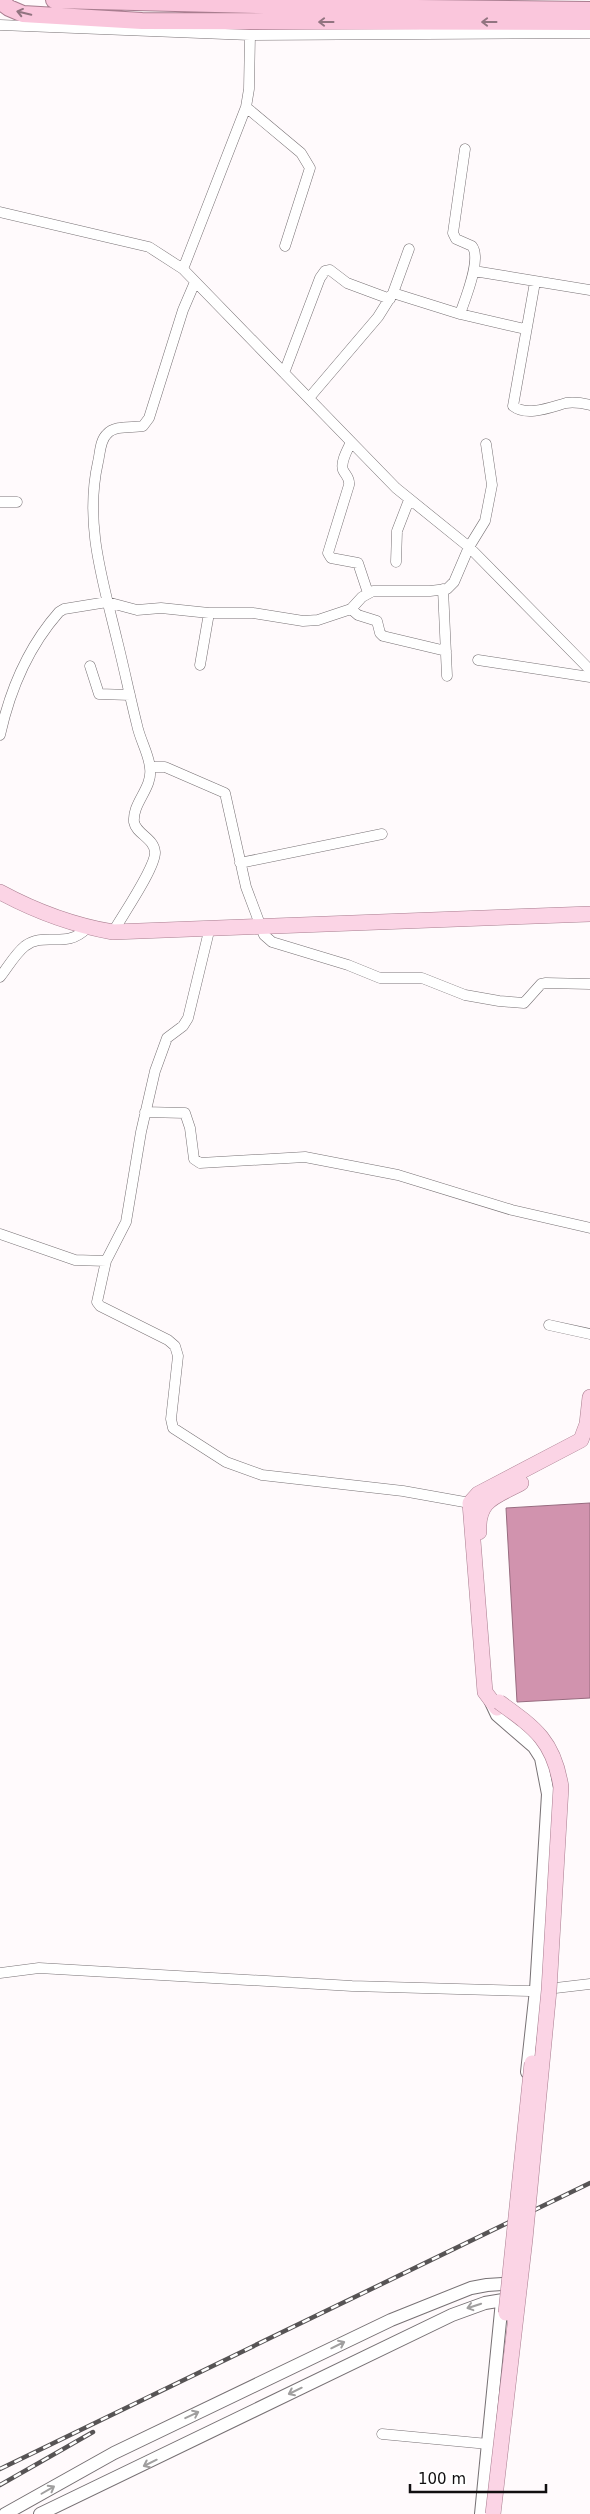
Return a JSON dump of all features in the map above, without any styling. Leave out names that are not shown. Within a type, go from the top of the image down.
[{"type":"highway","points":[[54,0],[590,10]]},
{"type":"highway","points":[[0,1],[9,8],[23,14],[142,21],[590,22]]},
{"type":"main road","points":[[0,892],[32,910],[87,928],[113,932],[590,914]]},
{"type":"main road","points":[[488,2514],[512,2248],[541,1990],[554,1787],[547,1759],[536,1740],[485,1692],[470,1503],[478,1494],[581,1440],[587,1424],[590,1397]]},
{"type":"main road","points":[[493,2514],[524,2239],[549,1990],[560,1787],[558,1773],[548,1745],[540,1735],[495,1702],[489,1675],[479,1516],[487,1501],[577,1454],[590,1441]]},
{"type":"street","points":[[0,25],[250,35],[590,33]]},
{"type":"street","points":[[184,269],[246,107],[249,89],[250,35]]},
{"type":"street","points":[[246,107],[301,153],[310,168],[310,173],[285,246]]},
{"type":"street","points":[[460,314],[474,271],[474,248],[456,239],[453,232],[465,149]]},
{"type":"street","points":[[0,212],[149,247],[184,269],[409,500],[468,547],[590,670]]},
{"type":"street","points":[[309,398],[378,317],[391,296],[410,249]]},
{"type":"street","points":[[284,373],[317,286],[325,271],[330,270],[346,283],[460,314],[525,329]]},
{"type":"street","points":[[474,271],[590,290]]},
{"type":"street","points":[[113,932],[154,860],[153,846],[136,827],[134,822],[138,805],[149,782],[150,767],[97,562],[91,503],[102,444],[107,433],[112,430],[143,426],[149,418],[183,310],[195,282]]},
{"type":"street","points":[[535,282],[525,329],[513,406],[518,409],[540,410],[568,403],[590,405]]},
{"type":"street","points":[[351,442],[342,464],[343,470],[349,478],[349,485],[328,553],[331,558],[358,563],[368,593]]},
{"type":"street","points":[[0,735],[14,686],[38,639],[59,612],[108,602],[137,610],[161,608],[209,613],[253,613],[303,621],[318,620],[350,610],[368,593],[373,591],[430,592],[450,586],[454,582],[468,547],[482,528],[491,493],[486,444]]},
{"type":"street","points":[[396,562],[397,531],[409,500]]},
{"type":"street","points":[[0,502],[17,502]]},
{"type":"street","points":[[443,589],[447,676]]},
{"type":"street","points":[[350,610],[358,615],[377,621],[380,633],[383,636],[446,651]]},
{"type":"street","points":[[200,665],[209,613]]},
{"type":"street","points":[[478,660],[590,677]]},
{"type":"street","points":[[90,666],[99,694],[130,695]]},
{"type":"street","points":[[150,767],[165,767],[225,793],[240,863],[260,925],[267,939],[272,942],[348,965],[380,978],[422,978],[465,995],[499,1001],[524,1003],[541,984],[546,983],[590,984]]},
{"type":"street","points":[[240,863],[382,834]]},
{"type":"street","points":[[210,927],[188,1018],[183,1026],[167,1038],[155,1071],[145,1112],[126,1222],[106,1261],[96,1298],[100,1306],[168,1340],[177,1351],[171,1419],[173,1428],[226,1462],[262,1475],[403,1491],[470,1503]]},
{"type":"street","points":[[0,977],[26,946],[40,940],[76,938],[87,928]]},
{"type":"street","points":[[145,1112],[185,1113],[190,1128],[194,1158],[200,1163],[223,1164],[305,1157],[398,1174],[512,1210],[590,1228]]},
{"type":"street","points":[[0,1234],[75,1260],[106,1261]]},
{"type":"street","points":[[549,1325],[590,1334]]},
{"type":"street","points":[[495,1702],[539,1727],[555,1746],[563,1767],[565,1794],[554,1988],[499,2514]]},
{"type":"street","points":[[481,2514],[502,2299],[536,1990],[548,1804],[546,1778],[541,1758],[534,1747],[497,1715],[495,1702]]},
{"type":"street","points":[[0,1973],[39,1968],[352,1986],[536,1990],[590,1984]]},
{"type":"street","points":[[5,2514],[114,2452],[391,2320],[458,2293],[487,2285],[524,2283]]},
{"type":"street","points":[[40,2514],[452,2315],[472,2307],[502,2299],[522,2300]]},
{"type":"street","points":[[382,2434],[488,2444]]},
{"type":"shaded area","points":[[590,1503],[590,1698],[517,1702],[506,1508]]},
{"type":"railway","points":[[0,2469],[590,2183]]},
{"type":"railway","points":[[0,2485],[93,2432]]}]
